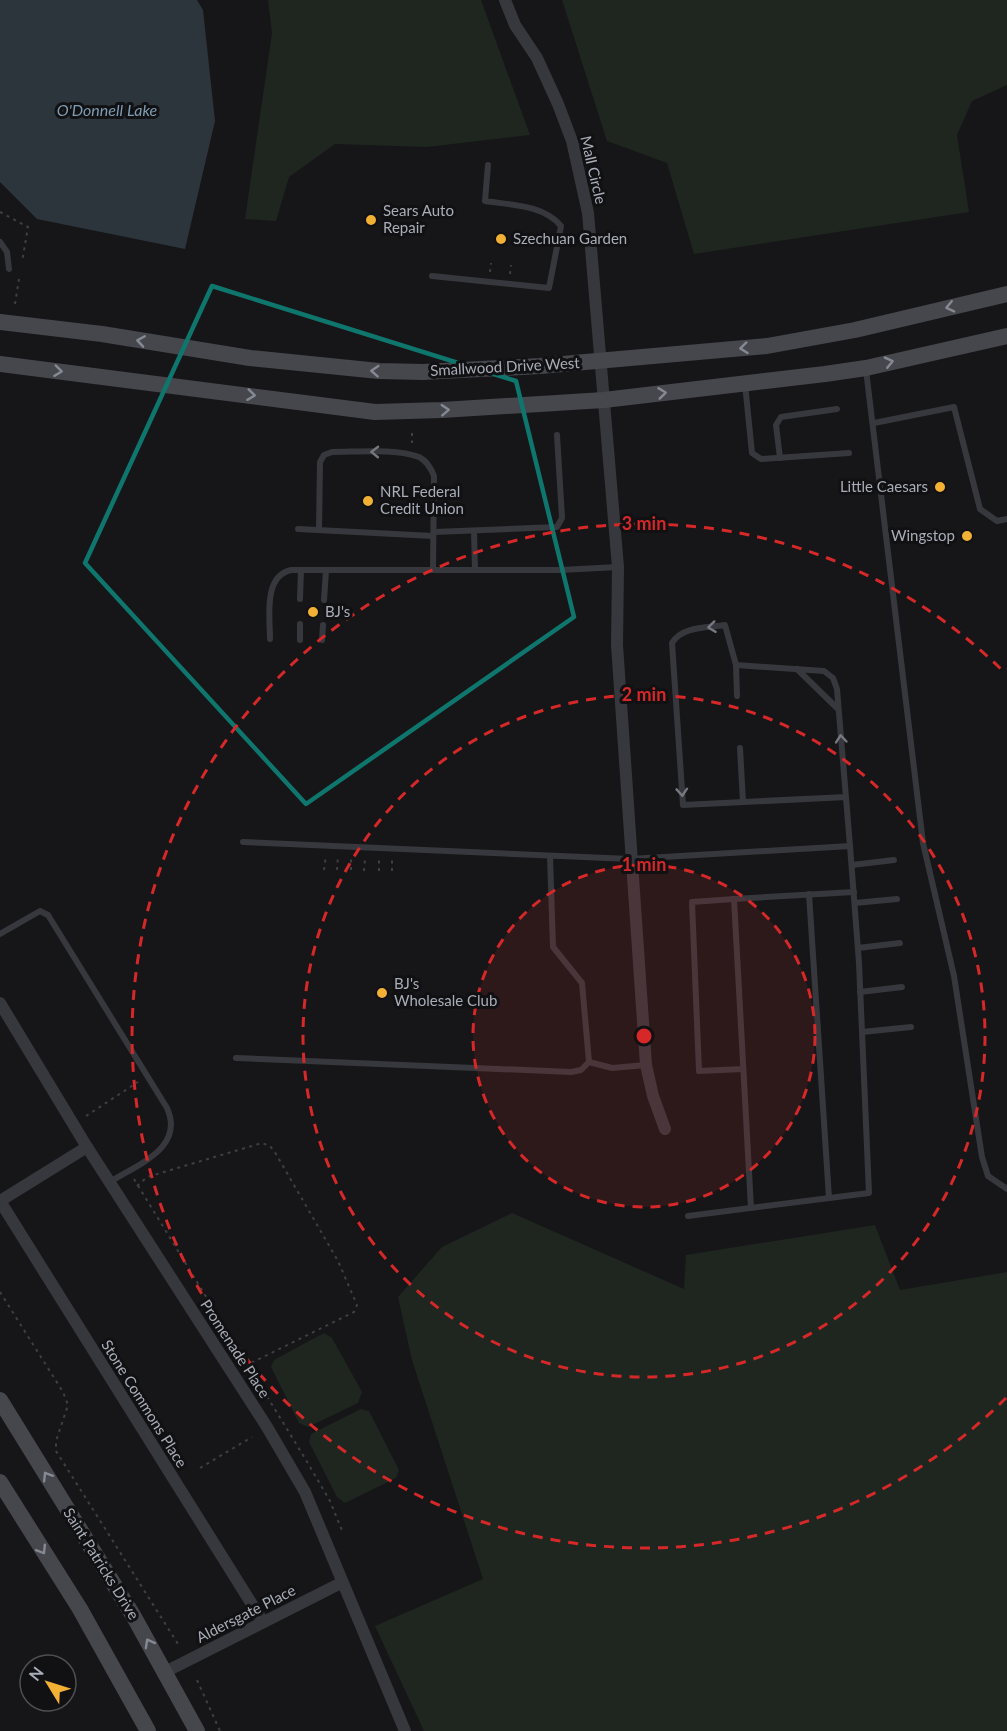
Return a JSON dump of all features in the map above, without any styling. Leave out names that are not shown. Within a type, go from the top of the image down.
[{"type":"main road","name":"Smallwood Drive West","points":[[0,322],[102,334],[250,358],[379,372],[423,372],[601,361],[767,346],[855,330],[1007,294]]},
{"type":"main road","points":[[0,364],[375,411],[604,399],[744,384],[866,368],[1007,336]]},
{"type":"main road","name":"Saint Patricks Drive","points":[[0,1401],[134,1617],[197,1731]]},
{"type":"main road","points":[[0,1482],[80,1609],[148,1731]]},
{"type":"street","name":"Mall Circle","points":[[505,0],[516,25],[537,58],[572,141],[588,213],[618,567],[617,645],[646,1065],[664,1129]]},
{"type":"street","name":"Promenade Place","points":[[0,1003],[87,1147],[305,1492],[341,1583],[405,1731]]},
{"type":"street","points":[[0,1201],[87,1147]]},
{"type":"street","name":"Stone Commons Place","points":[[0,1201],[263,1622]]},
{"type":"street","name":"Aldersgate Place","points":[[165,1672],[341,1583]]},
{"type":"lane","points":[[432,276],[549,288],[561,226],[552,215],[546,213],[485,201],[488,165]]},
{"type":"lane","points":[[0,242],[8,252],[9,268]]},
{"type":"lane","points":[[866,368],[923,843],[954,976],[982,1157],[988,1176],[1007,1189]]},
{"type":"lane","points":[[744,384],[752,453],[761,459],[849,453]]},
{"type":"lane","points":[[874,423],[954,407],[980,509],[997,521],[1007,519]]},
{"type":"lane","points":[[780,458],[776,425],[781,417],[837,409]]},
{"type":"lane","points":[[298,529],[433,534],[553,529],[561,523],[557,435]]},
{"type":"lane","points":[[319,530],[320,462],[324,455],[332,452],[384,452],[417,456],[430,466],[434,476],[433,570]]},
{"type":"lane","points":[[474,531],[475,570]]},
{"type":"lane","points":[[270,639],[270,601],[273,584],[285,571],[618,567]]},
{"type":"lane","points":[[300,599],[301,570]]},
{"type":"lane","points":[[324,600],[326,571]]},
{"type":"lane","points":[[300,624],[300,640]]},
{"type":"lane","points":[[322,640],[323,625]]},
{"type":"lane","points":[[737,696],[736,665],[725,625],[687,630],[676,636],[672,643],[683,805],[846,797]]},
{"type":"lane","points":[[688,1216],[869,1193],[858,948],[837,689],[833,678],[824,671],[736,665]]},
{"type":"lane","points":[[797,669],[839,710]]},
{"type":"lane","points":[[740,748],[743,802]]},
{"type":"lane","points":[[243,842],[630,859],[850,846]]},
{"type":"lane","points":[[550,856],[554,947],[582,983],[589,1062]]},
{"type":"lane","points":[[852,865],[894,860]]},
{"type":"lane","points":[[743,1069],[699,1071],[692,902],[854,892]]},
{"type":"lane","points":[[809,894],[829,1198]]},
{"type":"lane","points":[[734,899],[751,1208]]},
{"type":"lane","points":[[855,903],[897,899]]},
{"type":"lane","points":[[0,934],[40,911],[48,915],[172,1118],[169,1141],[163,1149],[110,1182]]},
{"type":"lane","points":[[858,948],[900,943]]},
{"type":"lane","points":[[860,992],[902,987]]},
{"type":"lane","points":[[861,1032],[911,1027]]},
{"type":"lane","points":[[236,1058],[571,1072],[581,1070],[589,1062]]},
{"type":"lane","points":[[589,1062],[612,1068],[646,1065]]},
{"type":"path","points":[[0,212],[18,224],[28,227],[22,262]]},
{"type":"path","points":[[15,304],[19,279]]},
{"type":"path","points":[[412,433],[413,449]]},
{"type":"path","points":[[324,870],[327,845]]},
{"type":"path","points":[[337,870],[339,846]]},
{"type":"path","points":[[351,870],[352,846]]},
{"type":"path","points":[[364,871],[366,847]]},
{"type":"path","points":[[86,1116],[147,1075]]},
{"type":"path","points":[[137,1186],[147,1177],[262,1143],[270,1146],[276,1154],[338,1262],[357,1305],[354,1312],[247,1365]]},
{"type":"path","points":[[134,1180],[324,1492],[343,1533]]},
{"type":"path","points":[[0,1292],[63,1392],[68,1405],[56,1441],[56,1451],[178,1644]]},
{"type":"path","points":[[200,1468],[252,1437]]},
{"type":"path","points":[[197,1680],[220,1731]]},
{"type":"highlighted area","points":[[212,286],[516,381],[574,617],[306,804],[85,563]]},
{"type":"shaded area","points":[[268,0],[481,0],[530,135],[427,147],[335,144],[289,177],[276,221],[245,219],[272,33]]},
{"type":"shaded area","points":[[562,0],[1007,0],[1007,85],[972,101],[957,135],[969,212],[694,254],[667,163],[607,141]]},
{"type":"shaded area","points":[[512,1213],[684,1289],[686,1255],[875,1225],[900,1290],[1007,1272],[1007,1731],[424,1731],[375,1626],[483,1579],[412,1360],[398,1297],[442,1247]]},
{"type":"shaded area","points":[[324,1333],[332,1338],[362,1392],[358,1403],[308,1427],[299,1423],[271,1367],[274,1360]]},
{"type":"shaded area","points":[[361,1409],[369,1411],[399,1470],[396,1478],[345,1503],[337,1497],[309,1442],[311,1434]]},
{"type":"water","name":"O'Donnell Lake","points":[[0,0],[197,0],[203,10],[215,121],[185,249],[37,219],[0,182]]},
{"type":"place","name":"Sears Auto Repair","points":[[371,220]]},
{"type":"place","name":"Szechuan Garden","points":[[501,239]]},
{"type":"place","name":"Little Caesars","points":[[940,487]]},
{"type":"place","name":"NRL Federal Credit Union","points":[[368,501]]},
{"type":"place","name":"Wingstop","points":[[967,536]]},
{"type":"place","name":"BJ's","points":[[313,612]]},
{"type":"place","name":"BJ's Wholesale Club","points":[[382,993]]}]
